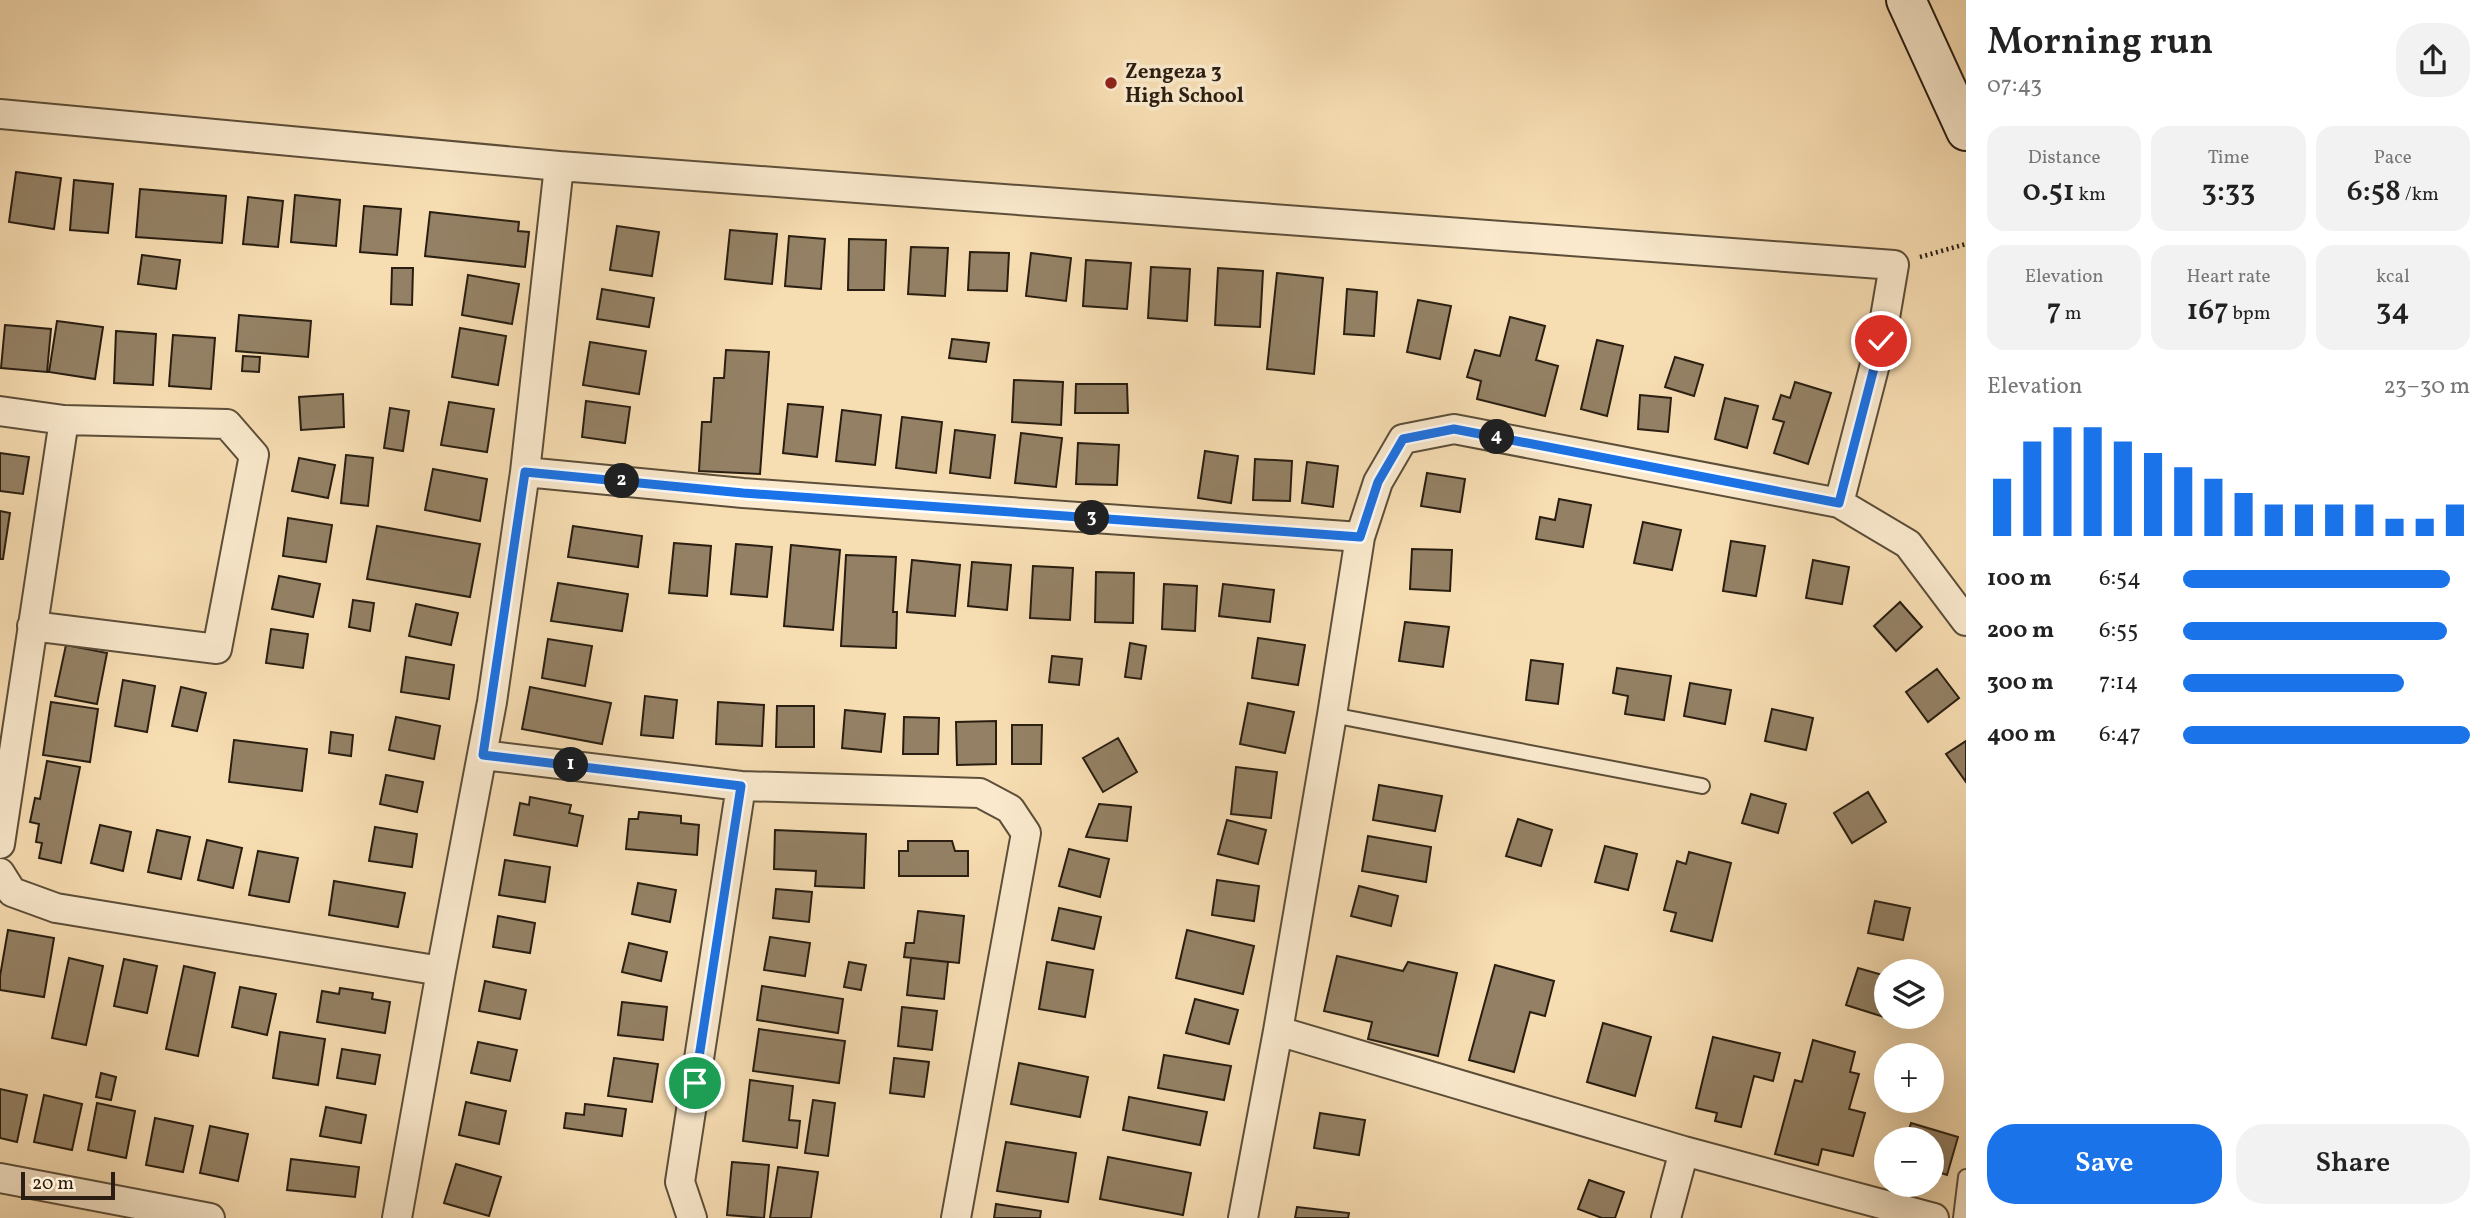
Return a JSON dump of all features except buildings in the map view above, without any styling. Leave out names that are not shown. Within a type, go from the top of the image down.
[{"type":"street","points":[[1906,0],[1966,131]]},
{"type":"street","points":[[0,114],[559,166],[1894,265],[1881,341],[1839,503]]},
{"type":"street","points":[[397,1218],[440,971],[483,755],[525,472],[559,166]]},
{"type":"street","points":[[0,411],[64,420],[227,424],[254,454],[217,649],[32,626]]},
{"type":"street","points":[[0,844],[64,420]]},
{"type":"street","points":[[1243,1218],[1278,1031],[1360,537],[1378,482],[1403,439],[1454,429],[1839,503],[1908,544],[1966,621]]},
{"type":"street","points":[[525,472],[743,493],[1360,537]]},
{"type":"street","points":[[483,755],[741,786],[980,793],[1010,809],[1026,834],[956,1218]]},
{"type":"street","points":[[692,1218],[680,1182],[741,786]]},
{"type":"street","points":[[0,873],[12,892],[56,908],[440,971]]},
{"type":"street","points":[[1278,1031],[1684,1151],[1934,1218]]},
{"type":"street","points":[[1666,1218],[1684,1151]]},
{"type":"street","points":[[0,1178],[94,1207],[210,1218]]},
{"type":"lane","points":[[1332,715],[1702,786]]},
{"type":"lane","points":[[1961,1218],[1966,1178]]},
{"type":"path","points":[[1894,265],[1966,244]]},
{"type":"place","name":"Zengeza 3 High School","points":[[1111,83]]},
{"type":"route","points":[[695,1083],[741,786],[483,755],[525,472],[743,493],[1360,537],[1378,482],[1403,439],[1454,429],[1839,503],[1881,341]]}]
